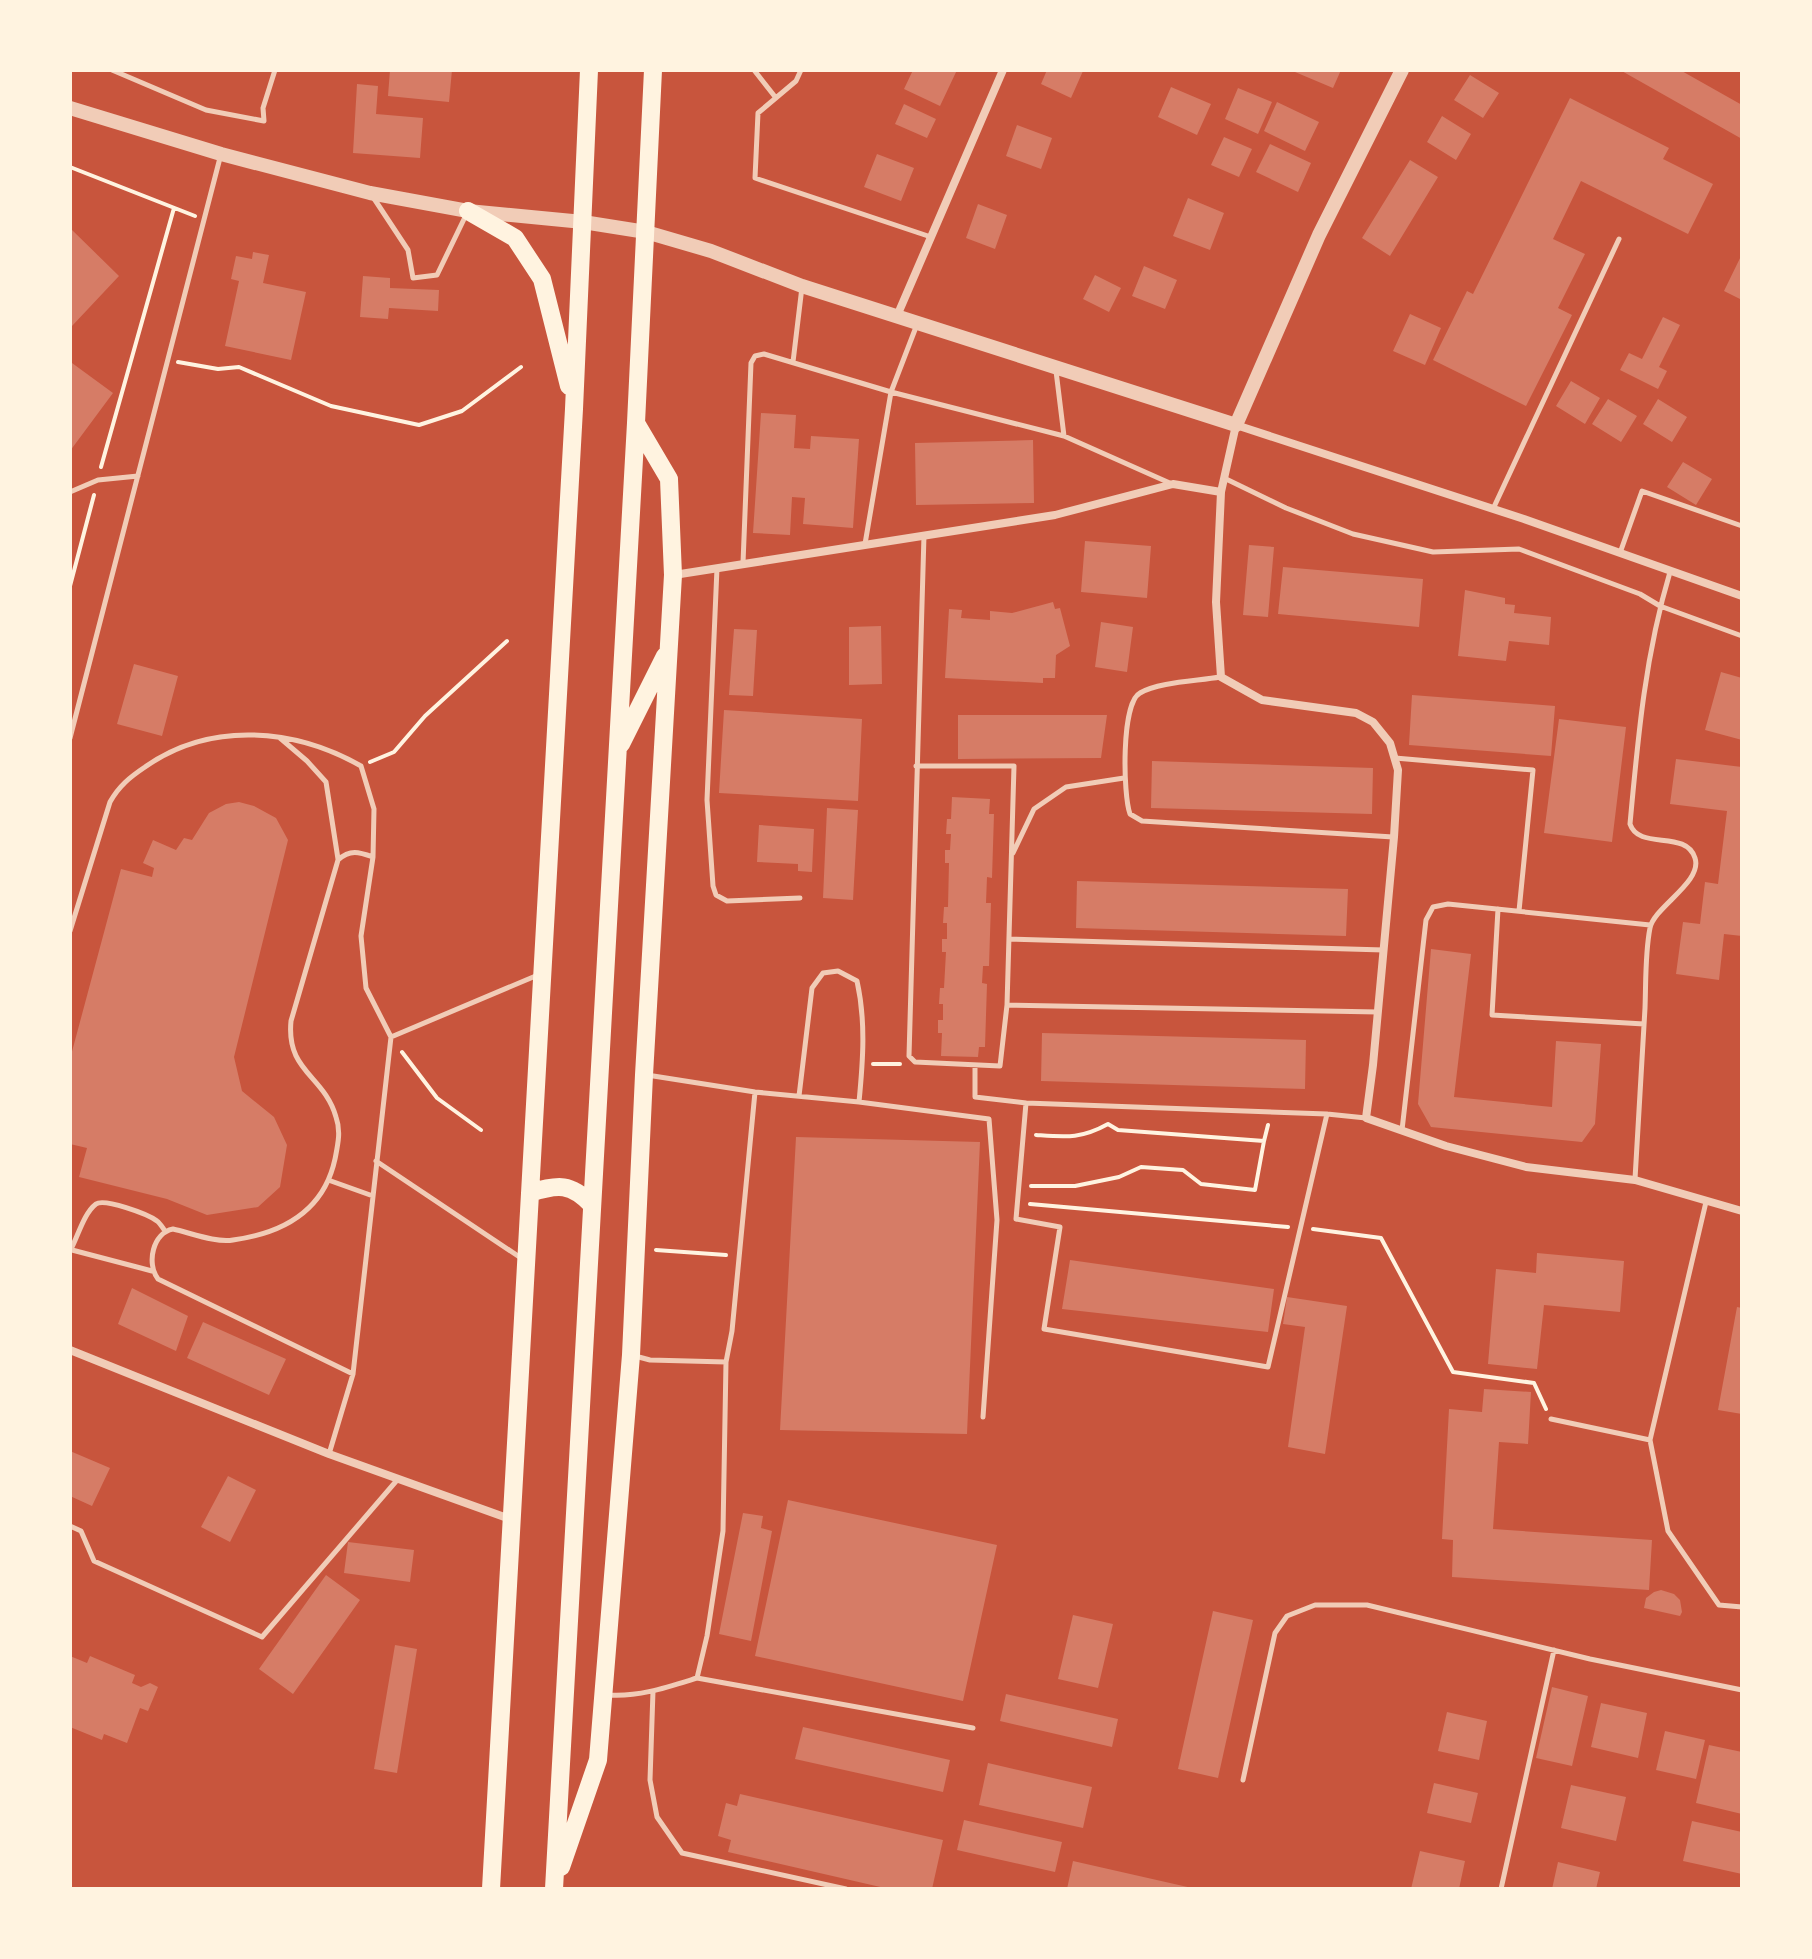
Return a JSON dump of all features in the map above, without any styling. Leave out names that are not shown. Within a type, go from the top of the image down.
[{"type":"main road","points":[[491,1889],[574,409],[589,70]]},
{"type":"main road","points":[[554,1889],[653,70]]},
{"type":"main road","points":[[468,211],[515,238],[542,279],[574,409]]},
{"type":"main road","points":[[554,1889],[598,1760],[631,1355],[673,575],[669,479],[636,423]]},
{"type":"main road","points":[[618,750],[669,648]]},
{"type":"main road","points":[[530,1193],[550,1186],[565,1187],[580,1192],[592,1205]]},
{"type":"street","points":[[897,316],[1003,70]]},
{"type":"street","points":[[1402,70],[1319,235],[1236,425],[1221,492],[1216,602],[1221,677],[1262,700],[1356,713],[1373,722],[1390,743],[1398,770],[1394,837],[1366,1118],[1446,1146],[1526,1167],[1635,1180],[1742,1211]]},
{"type":"street","points":[[70,108],[221,154],[370,193],[468,211],[583,222],[646,232],[711,251],[802,286],[1493,510],[1742,596]]},
{"type":"street","points":[[673,575],[1055,515],[1173,484],[1221,492]]},
{"type":"street","points":[[70,1350],[329,1454],[512,1520]]},
{"type":"lane","points":[[112,70],[206,110],[264,121],[263,108],[275,70]]},
{"type":"lane","points":[[754,70],[776,98]]},
{"type":"lane","points":[[801,70],[796,81],[758,113],[755,178],[931,237]]},
{"type":"lane","points":[[70,738],[221,154]]},
{"type":"lane","points":[[370,193],[408,250],[413,278],[437,275],[468,211]]},
{"type":"lane","points":[[1493,510],[1619,239]]},
{"type":"lane","points":[[793,362],[802,286]]},
{"type":"lane","points":[[865,544],[891,392],[918,322]]},
{"type":"lane","points":[[743,563],[751,363],[755,356],[764,354],[891,392],[1064,436],[1173,484]]},
{"type":"lane","points":[[1055,366],[1064,436]]},
{"type":"lane","points":[[70,492],[82,484],[98,480],[138,476]]},
{"type":"lane","points":[[1224,478],[1286,508],[1353,534],[1433,552],[1519,549],[1742,636]]},
{"type":"lane","points":[[1619,554],[1642,491],[1742,526]]},
{"type":"lane","points":[[916,766],[1014,766],[1007,1005],[1000,1066],[915,1062],[909,1056],[916,766],[924,534]]},
{"type":"lane","points":[[717,567],[707,800],[713,886],[716,895],[727,901],[800,898]]},
{"type":"lane","points":[[1635,1180],[1650,925],[1687,882],[1696,865],[1689,849],[1681,844],[1638,836],[1630,824],[1643,686],[1670,572]]},
{"type":"lane","points":[[1221,677],[1136,694],[1130,705],[1124,778],[1130,814],[1142,821],[1394,837]]},
{"type":"lane","points":[[70,931],[110,802],[127,780],[164,754],[226,734],[277,735],[335,751],[361,766],[374,809],[373,857],[361,936],[366,988],[391,1037],[353,1374],[329,1454]]},
{"type":"lane","points":[[277,735],[326,782],[338,860],[291,1021],[289,1040],[296,1058],[327,1097],[336,1116],[340,1137],[331,1181],[309,1210],[269,1232],[230,1241],[173,1229],[165,1231],[159,1236],[151,1261],[152,1271],[158,1279],[353,1374]]},
{"type":"lane","points":[[1394,758],[1533,770],[1519,911]]},
{"type":"lane","points":[[1011,858],[1034,809],[1066,787],[1124,778]]},
{"type":"lane","points":[[338,860],[346,853],[356,851],[373,857]]},
{"type":"lane","points":[[1402,1131],[1426,920],[1433,907],[1448,904],[1650,925]]},
{"type":"lane","points":[[1498,909],[1492,1015],[1644,1024]]},
{"type":"lane","points":[[1009,939],[1384,950]]},
{"type":"lane","points":[[799,1096],[812,988],[823,973],[838,971],[857,981],[863,1007],[859,1102]]},
{"type":"lane","points":[[391,1037],[542,973]]},
{"type":"lane","points":[[1007,1005],[1378,1012]]},
{"type":"lane","points":[[975,1065],[975,1097],[1026,1103],[1366,1118]]},
{"type":"lane","points":[[644,1075],[755,1092],[989,1119],[997,1220],[983,1417]]},
{"type":"lane","points":[[697,1678],[707,1636],[723,1531],[726,1362],[732,1331],[755,1092]]},
{"type":"lane","points":[[1026,1103],[1016,1219],[1060,1227],[1044,1329],[1268,1367],[1327,1114]]},
{"type":"lane","points":[[376,1161],[526,1262]]},
{"type":"lane","points":[[331,1181],[373,1196]]},
{"type":"lane","points":[[152,1271],[71,1249],[91,1210],[104,1201],[157,1220],[165,1231]]},
{"type":"lane","points":[[1706,1202],[1650,1440],[1668,1531],[1719,1605],[1742,1607]]},
{"type":"lane","points":[[631,1355],[650,1360],[726,1362]]},
{"type":"lane","points":[[1551,1419],[1650,1440]]},
{"type":"lane","points":[[70,1526],[81,1531],[94,1561],[262,1637],[398,1479]]},
{"type":"lane","points":[[1243,1780],[1275,1633],[1287,1616],[1315,1605],[1367,1605],[1554,1650],[1742,1690]]},
{"type":"lane","points":[[1501,1889],[1554,1650]]},
{"type":"lane","points":[[604,1695],[625,1696],[653,1691],[697,1678],[973,1728]]},
{"type":"lane","points":[[653,1691],[650,1780],[657,1817],[682,1853],[846,1889]]},
{"type":"path","points":[[70,167],[204,219]]},
{"type":"path","points":[[70,586],[174,208]]},
{"type":"path","points":[[168,360],[218,369],[239,367],[331,406],[419,425],[462,411],[521,367]]},
{"type":"path","points":[[361,766],[394,752],[425,716],[507,641]]},
{"type":"path","points":[[391,1037],[437,1098],[481,1130]]},
{"type":"path","points":[[863,1063],[887,1066],[915,1062]]},
{"type":"path","points":[[1023,1135],[1073,1138],[1091,1134],[1108,1124],[1118,1130],[1264,1141]]},
{"type":"path","points":[[1019,1185],[1075,1186],[1119,1177],[1141,1167],[1183,1170],[1201,1184],[1255,1190],[1267,1125],[1282,1125]]},
{"type":"path","points":[[1017,1203],[1381,1238],[1453,1372],[1534,1383],[1551,1419]]},
{"type":"path","points":[[656,1250],[740,1256]]},
{"type":"building","points":[[390,70],[452,70],[449,102],[388,96]]},
{"type":"building","points":[[913,70],[957,70],[940,106],[904,89]]},
{"type":"building","points":[[1047,70],[1083,71],[1071,98],[1041,84]]},
{"type":"building","points":[[1296,70],[1341,70],[1333,88]]},
{"type":"building","points":[[1620,70],[1680,70],[1742,105],[1742,139]]},
{"type":"building","points":[[1470,75],[1499,93],[1483,118],[1454,100]]},
{"type":"building","points":[[357,84],[378,86],[376,114],[423,118],[420,158],[353,153]]},
{"type":"building","points":[[1171,87],[1211,104],[1197,135],[1158,117]]},
{"type":"building","points":[[1238,88],[1272,102],[1258,134],[1225,119]]},
{"type":"building","points":[[1570,98],[1669,148],[1663,159],[1713,184],[1688,234],[1581,181],[1553,239],[1585,254],[1558,308],[1572,315],[1526,406],[1433,360],[1467,291],[1473,294]]},
{"type":"building","points":[[1277,102],[1319,122],[1305,151],[1264,131]]},
{"type":"building","points":[[904,104],[936,119],[927,138],[895,124]]},
{"type":"building","points":[[1442,116],[1471,134],[1456,160],[1427,142]]},
{"type":"building","points":[[1017,125],[1052,138],[1041,169],[1006,156]]},
{"type":"building","points":[[1224,137],[1252,149],[1239,177],[1211,165]]},
{"type":"building","points":[[1270,144],[1311,163],[1298,192],[1256,172]]},
{"type":"building","points":[[877,154],[914,168],[901,201],[864,187]]},
{"type":"building","points":[[1410,160],[1438,177],[1390,256],[1362,238]]},
{"type":"building","points":[[1188,198],[1224,213],[1210,250],[1173,236]]},
{"type":"building","points":[[978,204],[1007,215],[995,249],[966,238]]},
{"type":"building","points":[[70,228],[119,276],[72,326],[70,324]]},
{"type":"building","points":[[253,252],[269,255],[263,283],[306,292],[291,360],[225,346],[239,281],[231,279],[236,256],[252,259]]},
{"type":"building","points":[[1742,254],[1742,300],[1724,291]]},
{"type":"building","points":[[1144,266],[1177,280],[1165,309],[1132,296]]},
{"type":"building","points":[[1095,275],[1121,288],[1109,312],[1083,299]]},
{"type":"building","points":[[363,276],[390,278],[390,288],[439,290],[438,311],[389,308],[388,319],[360,317]]},
{"type":"building","points":[[1410,314],[1441,328],[1425,365],[1393,351]]},
{"type":"building","points":[[1663,317],[1680,325],[1659,367],[1667,371],[1658,389],[1620,370],[1629,353],[1642,359]]},
{"type":"building","points":[[72,363],[113,393],[70,451],[70,366]]},
{"type":"building","points":[[1571,381],[1600,398],[1585,424],[1556,406]]},
{"type":"building","points":[[1608,399],[1637,416],[1621,442],[1592,424]]},
{"type":"building","points":[[1658,399],[1687,417],[1672,442],[1643,424]]},
{"type":"building","points":[[761,413],[796,415],[794,448],[810,449],[811,436],[859,439],[853,528],[803,524],[805,498],[792,497],[790,535],[753,533]]},
{"type":"building","points":[[1033,440],[1034,503],[916,505],[915,443]]},
{"type":"building","points":[[1683,462],[1712,479],[1696,505],[1667,487]]},
{"type":"building","points":[[1085,541],[1151,546],[1147,598],[1081,592]]},
{"type":"building","points":[[1249,545],[1274,547],[1268,617],[1243,615]]},
{"type":"building","points":[[1283,567],[1423,579],[1419,627],[1278,614]]},
{"type":"building","points":[[1465,590],[1505,598],[1505,604],[1515,605],[1514,613],[1551,617],[1549,645],[1509,641],[1506,661],[1458,656]]},
{"type":"building","points":[[1053,602],[1055,609],[1060,608],[1070,646],[1056,655],[1055,678],[1043,678],[1043,683],[945,678],[949,609],[962,610],[961,618],[990,620],[990,611],[1012,613]]},
{"type":"building","points":[[1101,622],[1133,627],[1127,672],[1095,667]]},
{"type":"building","points":[[881,626],[882,684],[849,685],[849,627]]},
{"type":"building","points":[[734,629],[757,630],[753,696],[729,695]]},
{"type":"building","points":[[134,664],[178,676],[162,736],[117,724]]},
{"type":"building","points":[[1721,672],[1742,678],[1742,740],[1705,730]]},
{"type":"building","points":[[1412,695],[1555,706],[1551,756],[1409,745]]},
{"type":"building","points":[[724,710],[862,719],[858,801],[719,793]]},
{"type":"building","points":[[958,715],[1107,715],[1101,758],[958,759]]},
{"type":"building","points":[[1559,719],[1626,727],[1612,842],[1544,833]]},
{"type":"building","points":[[1676,759],[1742,767],[1742,936],[1724,934],[1719,980],[1676,974],[1683,922],[1700,924],[1705,882],[1718,884],[1727,811],[1670,804]]},
{"type":"building","points":[[1152,761],[1373,768],[1372,814],[1151,808]]},
{"type":"building","points":[[952,797],[990,799],[989,814],[994,814],[992,878],[987,877],[986,903],[991,903],[989,966],[983,966],[982,983],[987,984],[985,1047],[979,1047],[978,1057],[941,1056],[942,1033],[938,1033],[938,1020],[943,1020],[943,1004],[939,1004],[940,988],[944,988],[946,952],[942,952],[942,939],[947,939],[947,923],[943,923],[944,907],[948,907],[949,863],[945,863],[945,850],[950,850],[951,834],[946,834],[947,819],[951,819]]},
{"type":"building","points":[[239,802],[276,818],[288,840],[234,1057],[242,1091],[274,1117],[287,1145],[280,1187],[258,1207],[207,1215],[167,1199],[79,1177],[87,1148],[70,1144],[70,1059],[121,869],[152,877],[154,868],[143,863],[153,840],[176,850],[184,838],[192,840],[209,813],[226,804]]},
{"type":"building","points":[[827,808],[858,810],[853,900],[823,898]]},
{"type":"building","points":[[759,825],[814,829],[812,872],[798,871],[798,864],[757,862]]},
{"type":"building","points":[[1077,881],[1348,889],[1346,936],[1076,928]]},
{"type":"building","points":[[1431,949],[1471,954],[1454,1097],[1552,1107],[1556,1041],[1601,1044],[1595,1124],[1582,1142],[1431,1127],[1418,1104]]},
{"type":"building","points":[[1042,1033],[1306,1040],[1305,1089],[1041,1081]]},
{"type":"building","points":[[796,1137],[980,1142],[967,1434],[780,1430]]},
{"type":"building","points":[[1537,1253],[1624,1261],[1620,1312],[1544,1305],[1537,1369],[1488,1364],[1496,1269],[1536,1273]]},
{"type":"building","points":[[1070,1260],[1274,1289],[1268,1332],[1062,1309]]},
{"type":"building","points":[[132,1288],[188,1316],[176,1351],[118,1324]]},
{"type":"building","points":[[1287,1297],[1347,1306],[1325,1454],[1288,1447],[1305,1327],[1283,1324]]},
{"type":"building","points":[[1737,1307],[1742,1308],[1742,1414],[1718,1410]]},
{"type":"building","points":[[203,1322],[286,1359],[269,1395],[187,1358]]},
{"type":"building","points":[[1484,1389],[1531,1392],[1528,1444],[1499,1442],[1493,1529],[1652,1540],[1649,1590],[1452,1577],[1453,1540],[1442,1539],[1449,1409],[1482,1412]]},
{"type":"building","points":[[70,1451],[110,1468],[92,1506],[70,1496]]},
{"type":"building","points":[[228,1476],[256,1490],[230,1542],[201,1527]]},
{"type":"building","points":[[788,1500],[997,1545],[963,1701],[755,1656]]},
{"type":"building","points":[[743,1513],[763,1516],[761,1528],[772,1531],[751,1641],[719,1634]]},
{"type":"building","points":[[348,1542],[414,1550],[410,1582],[344,1573]]},
{"type":"building","points":[[326,1575],[360,1600],[293,1694],[259,1669]]},
{"type":"building","points":[[1661,1590],[1674,1594],[1680,1600],[1680,1616],[1644,1608],[1646,1598]]},
{"type":"building","points":[[1213,1611],[1253,1620],[1218,1778],[1178,1769]]},
{"type":"building","points":[[1073,1615],[1113,1624],[1098,1688],[1058,1679]]},
{"type":"building","points":[[395,1645],[417,1649],[397,1773],[374,1769]]},
{"type":"building","points":[[70,1656],[87,1663],[90,1656],[135,1675],[132,1683],[141,1687],[150,1683],[158,1687],[148,1711],[140,1708],[127,1743],[104,1734],[102,1740],[70,1727]]},
{"type":"building","points":[[1552,1687],[1588,1696],[1572,1766],[1536,1758]]},
{"type":"building","points":[[1006,1694],[1118,1719],[1112,1747],[1000,1721]]},
{"type":"building","points":[[1601,1703],[1647,1713],[1638,1758],[1591,1747]]},
{"type":"building","points":[[1447,1712],[1487,1721],[1479,1760],[1438,1751]]},
{"type":"building","points":[[803,1727],[950,1760],[943,1792],[795,1759]]},
{"type":"building","points":[[1665,1731],[1705,1740],[1696,1779],[1656,1770]]},
{"type":"building","points":[[1709,1745],[1742,1752],[1742,1814],[1696,1803]]},
{"type":"building","points":[[988,1763],[1092,1787],[1083,1828],[979,1805]]},
{"type":"building","points":[[1434,1783],[1478,1793],[1471,1823],[1427,1813]]},
{"type":"building","points":[[1571,1785],[1626,1797],[1616,1841],[1561,1828]]},
{"type":"building","points":[[740,1794],[943,1840],[932,1889],[889,1889],[728,1852],[731,1840],[718,1836],[726,1803],[737,1806]]},
{"type":"building","points":[[964,1820],[1062,1842],[1055,1872],[957,1850]]},
{"type":"building","points":[[1692,1821],[1742,1832],[1742,1874],[1683,1861]]},
{"type":"building","points":[[1420,1851],[1465,1861],[1459,1889],[1411,1889]]},
{"type":"building","points":[[1073,1861],[1192,1888],[1192,1889],[1067,1889]]},
{"type":"building","points":[[1558,1862],[1600,1872],[1596,1889],[1552,1889]]}]
